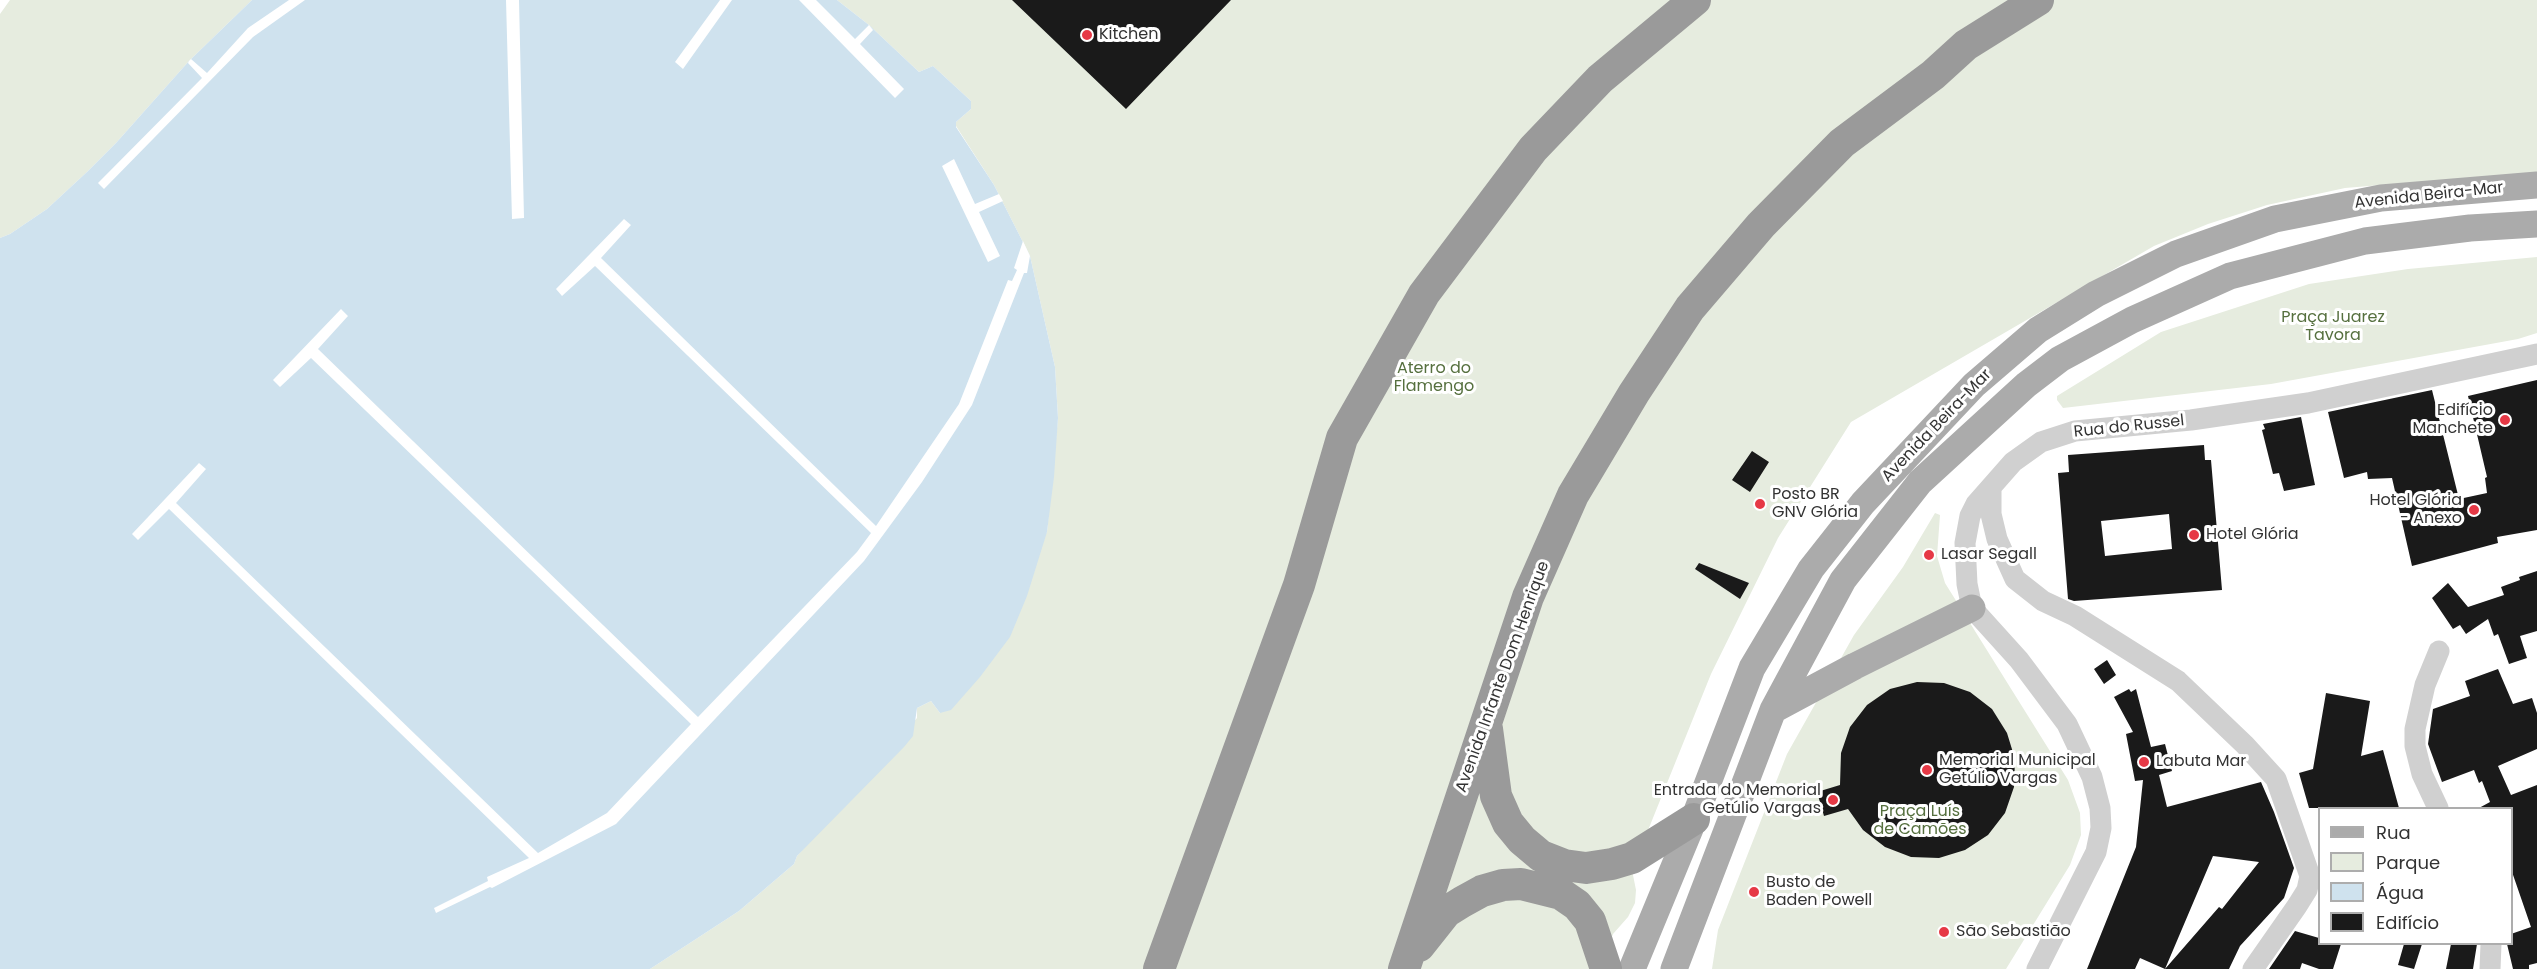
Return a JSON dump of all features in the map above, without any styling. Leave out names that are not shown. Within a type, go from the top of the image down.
[{"type":"highway","points":[[1158,969],[1299,585],[1342,438],[1424,294],[1533,149],[1600,79],[1695,0]]},
{"type":"highway","name":"Avenida Infante Dom Henrique","points":[[1406,965],[1528,597],[1573,495],[1634,393],[1690,308],[1761,225],[1842,143],[1933,75],[1966,45],[2038,0]]},
{"type":"highway","points":[[1486,719],[1496,796],[1508,823],[1522,840],[1541,855],[1564,865],[1586,868],[1612,864],[1632,858],[1694,819]]},
{"type":"highway","points":[[1406,965],[1446,912],[1482,891],[1503,885],[1521,884],[1562,894],[1577,905],[1590,921],[1606,969]]},
{"type":"main road","name":"Avenida Beira-Mar","points":[[1632,969],[1694,819],[1752,668],[1811,569],[1863,503],[1974,385],[2038,330],[2096,294],[2176,254],[2275,219],[2381,198],[2537,185]]},
{"type":"main road","name":"Avenida Beira-Mar","points":[[1674,969],[1773,710],[1843,580],[1920,482],[2026,385],[2060,359],[2132,321],[2230,276],[2365,240],[2470,228],[2537,224]]},
{"type":"main road","points":[[1773,710],[1972,608]]},
{"type":"street","name":"Rua do Russel","points":[[1972,608],[1967,584],[1965,543],[1970,516],[1976,504],[2013,462],[2041,442],[2075,431],[2191,420],[2308,403],[2537,354]]},
{"type":"street","points":[[1991,488],[1991,514],[1997,539],[2015,579],[2043,601],[2075,616],[2178,681],[2245,745],[2276,779],[2307,861],[2310,876],[2307,890],[2253,969]]},
{"type":"street","points":[[1972,608],[2019,660],[2067,724],[2091,777],[2100,808],[2101,828],[2096,852],[2037,969]]},
{"type":"street","points":[[2438,807],[2421,774],[2415,746],[2415,729],[2425,685],[2439,651]]},
{"type":"street","points":[[2490,969],[2491,945]]},
{"type":"green space","points":[[10,0],[252,0],[189,61],[88,171],[47,209],[10,234],[0,238],[0,14]]},
{"type":"green space","name":"Aterro do Flamengo","points":[[837,0],[2537,0],[2537,172],[2345,188],[2267,205],[2208,224],[2154,246],[1851,422],[1778,538],[1711,674],[1632,870],[1636,890],[1635,903],[1628,917],[1613,934],[1599,969],[650,969],[739,911],[794,864],[797,856],[917,718],[917,708],[931,701],[940,713],[1047,532],[1058,418],[1055,367],[1030,256],[994,185],[956,126],[956,122],[971,109],[971,101],[933,66],[919,72],[869,25]]},
{"type":"green space","name":"Praça Juarez Tavora","points":[[2537,257],[2537,333],[2518,339],[2271,384],[2063,408],[2057,400],[2057,396],[2161,332],[2309,284],[2408,269]]},
{"type":"green space","name":"Praça Luís de Camões","points":[[1935,513],[1940,515],[1937,556],[1945,583],[2068,780],[2080,813],[2081,835],[2070,865],[2006,969],[1712,969],[1718,930],[1787,754],[1854,635],[1903,567]]},
{"type":"water","points":[[252,0],[837,0],[869,25],[919,72],[933,66],[971,101],[971,109],[956,122],[956,127],[994,185],[1030,256],[1055,367],[1058,418],[1054,477],[1047,532],[1027,596],[1010,637],[980,677],[951,710],[940,713],[931,701],[917,708],[913,736],[797,856],[794,864],[739,911],[650,969],[0,969],[0,238],[10,234],[47,209],[88,171],[189,61]]},
{"type":"pier","points":[[289,0],[305,0],[253,37],[104,189],[98,183],[202,78],[188,63],[191,59],[207,73],[248,28]]},
{"type":"pier","points":[[506,0],[519,0],[524,218],[512,219]]},
{"type":"pier","points":[[720,0],[732,0],[683,69],[675,62]]},
{"type":"pier","points":[[799,0],[816,0],[855,39],[869,25],[873,30],[860,44],[904,89],[895,98]]},
{"type":"pier","points":[[954,159],[975,204],[999,194],[1003,201],[979,212],[1000,256],[988,262],[942,166]]},
{"type":"pier","points":[[624,219],[631,225],[601,258],[876,526],[959,404],[1008,280],[1012,281],[1017,270],[1014,268],[1023,241],[1030,256],[1027,273],[1024,273],[972,405],[922,482],[864,561],[616,824],[492,888],[436,913],[434,908],[488,881],[487,877],[529,858],[169,509],[138,540],[132,534],[199,463],[206,469],[176,503],[538,853],[607,813],[691,724],[311,358],[280,387],[273,380],[341,309],[348,316],[318,349],[698,717],[857,552],[871,533],[595,266],[562,296],[556,289]]},
{"type":"building","points":[[1012,0],[1231,0],[1126,109]]},
{"type":"building","points":[[2537,380],[2537,530],[2497,537],[2498,543],[2412,566],[2392,478],[2368,479],[2367,472],[2344,478],[2328,412],[2432,390],[2459,499],[2487,493],[2485,478],[2487,477],[2468,396]]},
{"type":"building","points":[[2301,417],[2315,485],[2284,491],[2279,473],[2273,474],[2262,430],[2265,429],[2263,424]]},
{"type":"building","name":"Hotel Glória","points":[[2204,445],[2205,460],[2211,460],[2222,590],[2074,601],[2068,599],[2058,473],[2069,472],[2068,455]],"holes":[[[2169,514],[2172,549],[2105,556],[2101,521]]]},
{"type":"building","points":[[1752,451],[1769,462],[1750,492],[1732,480]]},
{"type":"building","points":[[1699,563],[1749,583],[1740,599],[1695,569]]},
{"type":"building","points":[[2537,571],[2537,631],[2520,636],[2527,658],[2509,664],[2498,634],[2494,636],[2488,619],[2466,634],[2460,625],[2453,629],[2432,598],[2448,583],[2468,607],[2504,595],[2501,587],[2520,580],[2519,577]]},
{"type":"building","points":[[2107,660],[2116,675],[2104,684],[2094,669]]},
{"type":"building","points":[[2498,669],[2513,704],[2532,698],[2537,713],[2537,749],[2498,766],[2511,795],[2537,785],[2537,963],[2529,965],[2529,969],[2513,969],[2507,945],[2513,945],[2513,933],[2531,927],[2513,875],[2513,807],[2481,807],[2490,802],[2482,781],[2479,783],[2474,770],[2442,782],[2428,744],[2433,709],[2470,696],[2465,681]]},
{"type":"building","name":"Memorial Municipal Getúlio Vargas","points":[[1917,682],[1944,683],[1970,692],[1992,709],[2007,733],[2015,759],[2014,787],[2005,813],[1988,835],[1965,850],[1939,858],[1911,857],[1885,847],[1863,830],[1848,809],[1824,816],[1817,792],[1840,785],[1841,753],[1850,727],[1867,705],[1890,689]]},
{"type":"building","points":[[2129,689],[2131,692],[2136,689],[2151,747],[2165,744],[2172,771],[2159,775],[2167,807],[2261,782],[2294,868],[2284,898],[2240,946],[2229,969],[2165,969],[2140,958],[2135,969],[2087,969],[2136,847],[2143,780],[2135,781],[2126,734],[2133,732],[2114,697]],"holes":[[[2213,856],[2259,862],[2222,909],[2219,907],[2165,969]]]},
{"type":"building","points":[[2326,693],[2370,701],[2361,756],[2383,750],[2399,807],[2309,808],[2299,773],[2313,769]]},
{"type":"building","points":[[2295,931],[2318,938],[2318,945],[2341,945],[2333,969],[2319,969],[2302,963],[2300,969],[2269,969]]},
{"type":"building","points":[[2404,945],[2422,945],[2414,969],[2398,965]]},
{"type":"building","points":[[2451,945],[2477,945],[2473,969],[2446,969]]},
{"type":"place","name":"Kitchen","points":[[1087,35]]},
{"type":"place","name":"Edifício Manchete","points":[[2505,420]]},
{"type":"place","name":"Posto BR GNV Glória","points":[[1760,504]]},
{"type":"place","name":"Hotel Glória - Anexo","points":[[2474,510]]},
{"type":"place","name":"Hotel Glória","points":[[2194,535]]},
{"type":"place","name":"Lasar Segall","points":[[1929,555]]},
{"type":"place","name":"Labuta Mar","points":[[2144,762]]},
{"type":"place","name":"Memorial Municipal Getúlio Vargas","points":[[1927,770]]},
{"type":"place","name":"Entrada do Memorial Getúlio Vargas","points":[[1833,800]]},
{"type":"place","name":"Busto de Baden Powell","points":[[1754,892]]},
{"type":"place","name":"São Sebastião","points":[[1944,932]]}]
